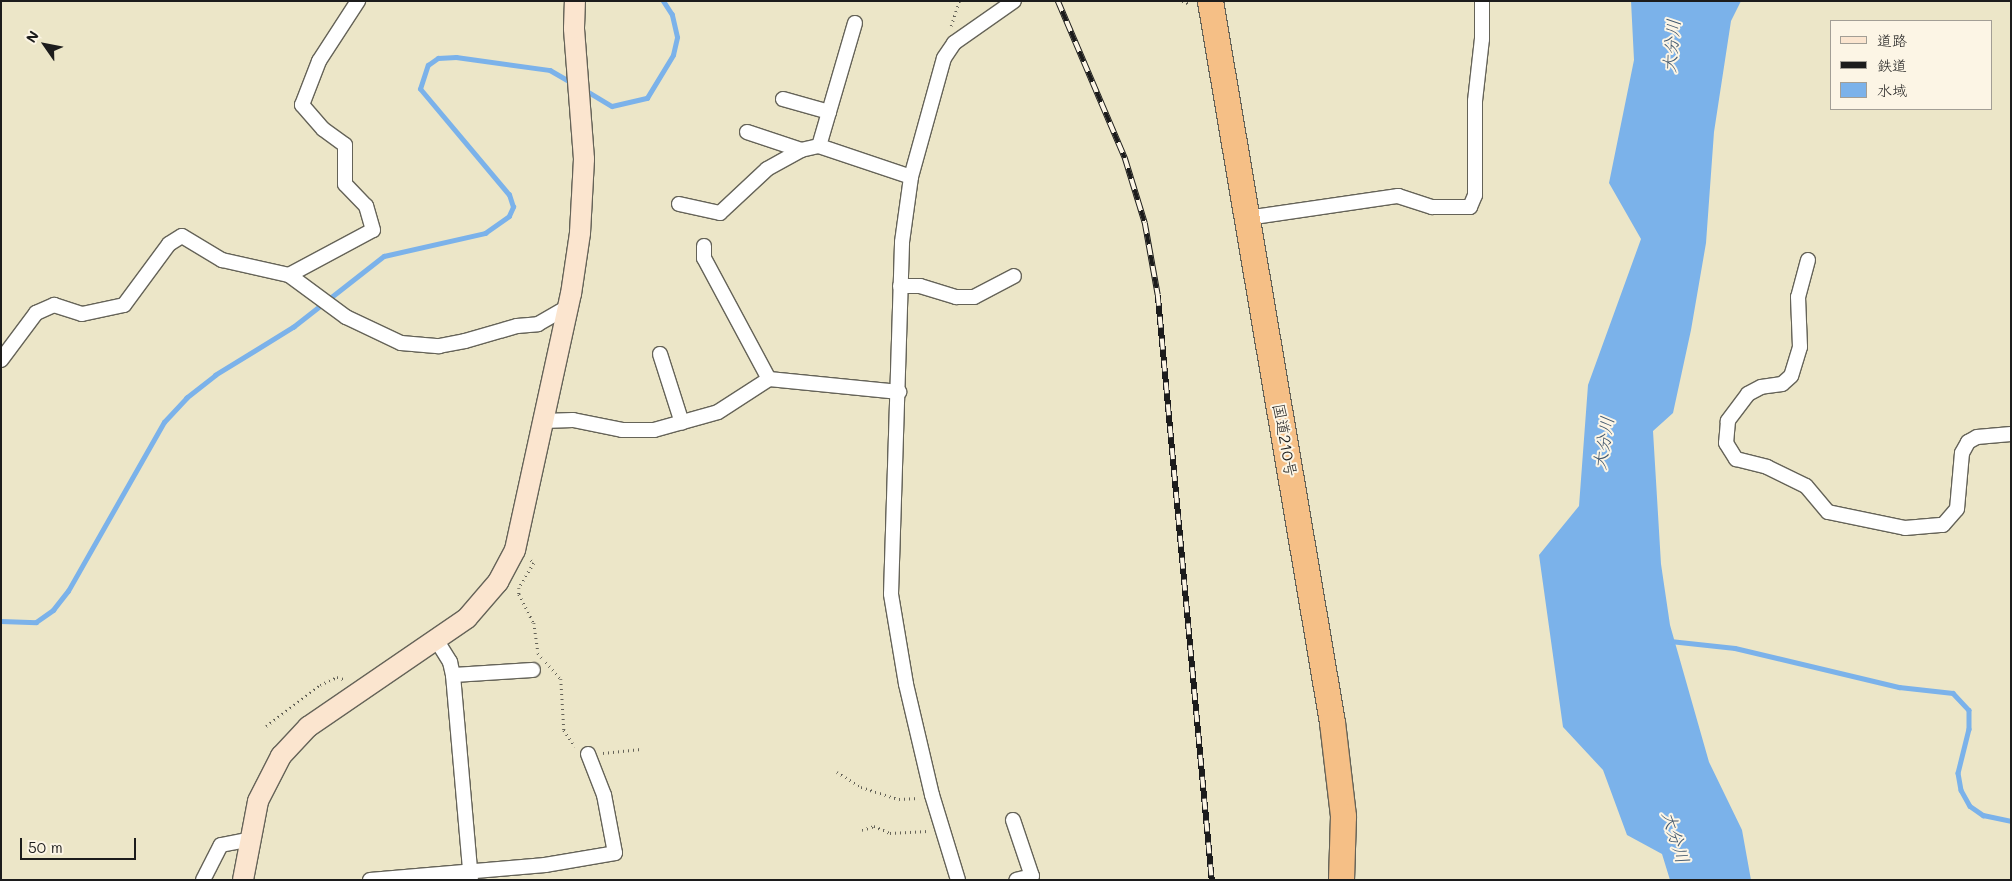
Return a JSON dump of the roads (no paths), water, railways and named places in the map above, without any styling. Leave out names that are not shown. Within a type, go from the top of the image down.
[{"type":"highway","name":"国道210号","points":[[1210,1],[1332,722],[1343,816],[1341,880]]},
{"type":"street","points":[[289,275],[373,230],[366,206],[345,184],[345,145],[323,129],[302,105],[318,61],[358,1]]},
{"type":"street","points":[[244,880],[263,786],[281,756],[308,727],[437,641],[477,608],[508,567],[521,528],[569,306],[580,233],[584,159],[574,28],[575,1]]},
{"type":"street","points":[[958,880],[932,795],[901,658],[891,594],[903,227],[911,177],[940,68],[950,47],[1014,1]]},
{"type":"street","points":[[1247,218],[1398,196],[1432,207],[1461,209],[1470,207],[1475,195],[1475,101],[1482,39],[1482,1]]},
{"type":"street","points":[[819,146],[855,23]]},
{"type":"street","points":[[783,99],[829,112]]},
{"type":"street","points":[[747,132],[800,150]]},
{"type":"street","points":[[679,204],[720,213],[767,169],[800,150],[819,146],[911,177]]},
{"type":"street","points":[[1,360],[36,313],[54,306],[82,314],[124,305],[169,244],[182,236],[222,260],[289,275],[346,317],[401,343],[439,346],[465,341],[517,326],[538,324],[569,306]]},
{"type":"street","points":[[704,246],[704,258],[769,379]]},
{"type":"street","points":[[1808,260],[1798,297],[1800,347],[1791,376],[1782,384],[1761,387],[1748,394],[1728,421],[1726,444],[1736,459],[1766,467],[1806,486],[1828,512],[1905,528],[1934,526],[1943,525],[1957,509],[1962,453],[1968,442],[1977,437],[2011,434]]},
{"type":"street","points":[[900,286],[920,286],[956,297],[974,297],[1014,276]]},
{"type":"street","points":[[660,354],[682,423]]},
{"type":"street","points":[[543,421],[572,420],[641,432],[682,423],[729,407],[769,379],[899,392]]},
{"type":"street","points":[[437,641],[450,662],[453,675],[470,875]]},
{"type":"street","points":[[453,675],[533,670]]},
{"type":"street","points":[[370,880],[470,875],[615,853],[604,795],[588,754]]},
{"type":"street","points":[[1013,820],[1032,876],[1016,880]]},
{"type":"street","points":[[203,880],[221,845],[251,839]]},
{"type":"water","name":"大分川","points":[[1631,1],[1741,1],[1731,21],[1714,132],[1706,243],[1691,330],[1673,413],[1653,431],[1661,564],[1670,625],[1709,762],[1742,830],[1751,880],[1670,880],[1662,854],[1627,835],[1603,770],[1563,727],[1539,555],[1579,506],[1588,385],[1641,239],[1609,183],[1634,60]]},
{"type":"waterway","points":[[585,90],[612,106],[647,98],[673,55],[677,37],[672,15],[663,1]]},
{"type":"waterway","points":[[1,621],[36,622],[53,610],[68,591],[164,422],[186,398],[215,375],[293,327],[384,256],[485,233],[509,216],[513,207],[509,195],[420,89],[428,65],[438,58],[456,57],[550,70],[571,82]]},
{"type":"waterway","points":[[1670,641],[1735,648],[1899,687],[1953,693],[1969,710],[1969,729],[1958,773],[1961,790],[1970,806],[1983,815],[2011,821]]},
{"type":"railway","points":[[1058,1],[1125,158],[1145,223],[1158,295],[1212,880]]}]
